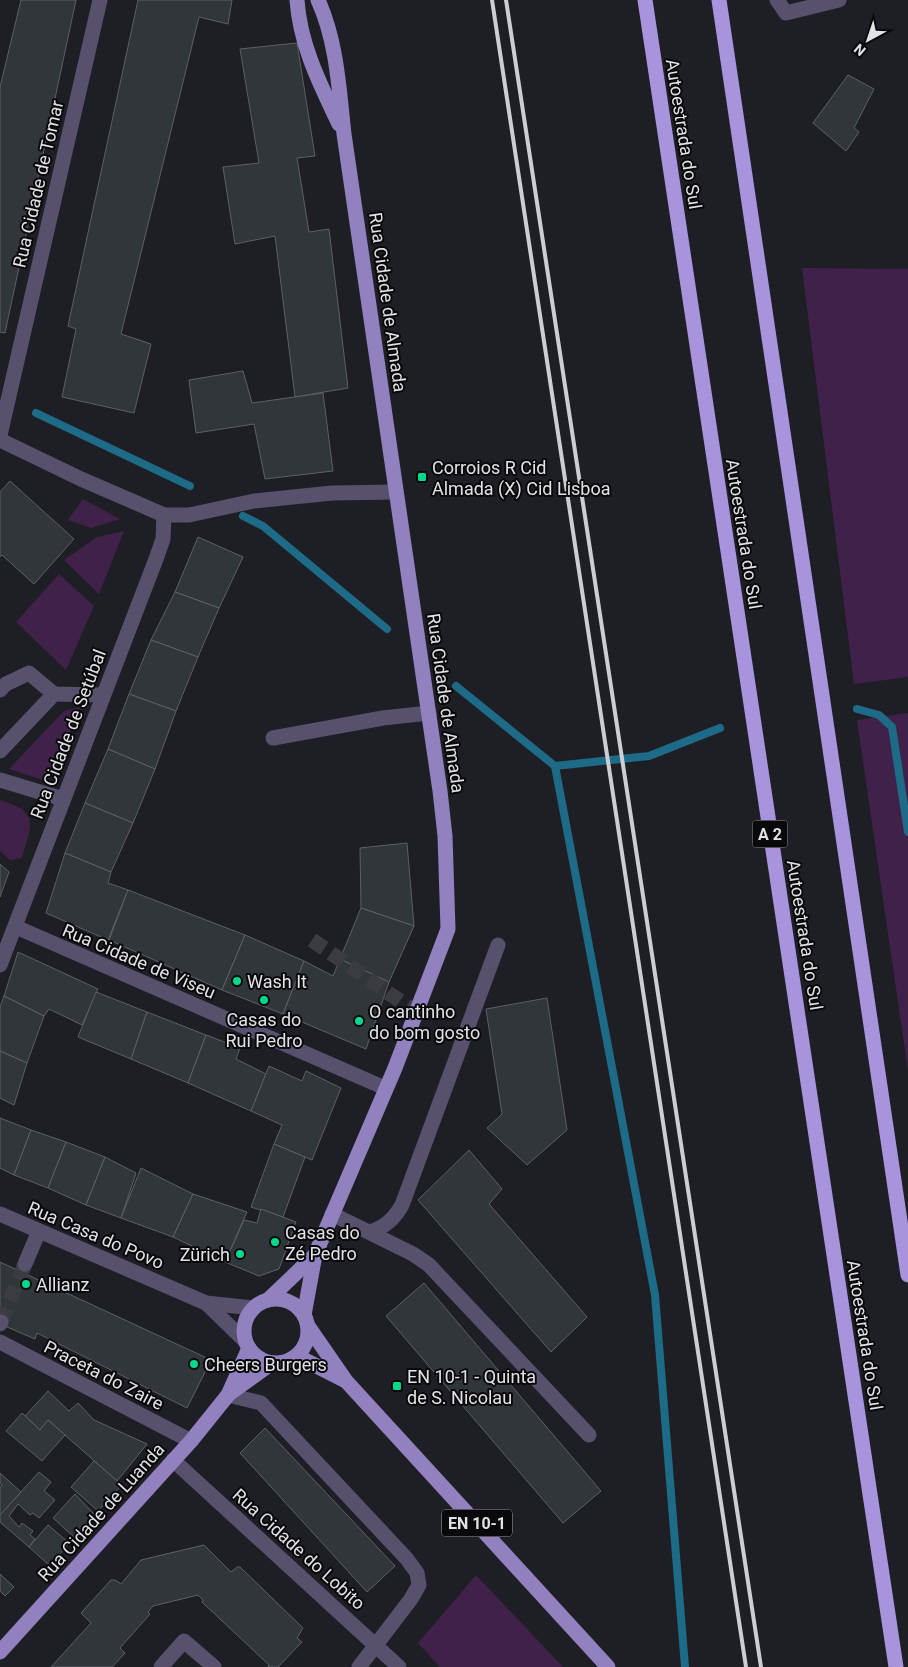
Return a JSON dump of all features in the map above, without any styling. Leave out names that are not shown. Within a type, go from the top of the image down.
[{"type":"highway","name":"Autoestrada do Sul","points":[[645,0],[896,1667]]},
{"type":"highway","points":[[719,0],[908,1275]]},
{"type":"main road","name":"Rua Cidade de Almada","points":[[297,0],[298,17],[312,65],[344,134]]},
{"type":"main road","name":"Rua Cidade de Almada","points":[[306,1320],[315,1255],[386,1088],[448,929],[445,836],[429,713],[344,134],[336,58],[324,13],[318,0]]},
{"type":"main road","name":"Rua Cidade de Almada","points":[[268,1300],[315,1255]]},
{"type":"main road","points":[[280,1299],[288,1301],[297,1307],[306,1320],[306,1342],[297,1356],[281,1363],[262,1360],[247,1345],[244,1326],[248,1315],[253,1308],[268,1300],[280,1299]]},
{"type":"main road","name":"EN 10-1","points":[[306,1320],[346,1380],[608,1667]]},
{"type":"main road","name":"Rua Cidade de Luanda","points":[[228,1395],[247,1345]]},
{"type":"main road","name":"EN 10-1","points":[[297,1356],[346,1380]]},
{"type":"main road","name":"Rua Cidade de Luanda","points":[[0,1652],[191,1441],[228,1395],[272,1363]]},
{"type":"street","name":"Rua Cidade de Tomar","points":[[0,435],[100,0]]},
{"type":"street","points":[[777,0],[786,13],[839,0]]},
{"type":"street","points":[[0,440],[164,515],[189,515],[254,500],[332,493],[396,492]]},
{"type":"street","name":"Rua Cidade de Setúbal","points":[[0,964],[16,927],[103,694],[156,560],[162,539],[164,515]]},
{"type":"street","points":[[0,690],[6,684],[29,673],[54,694],[103,694]]},
{"type":"street","points":[[0,751],[54,694]]},
{"type":"street","points":[[273,738],[383,718],[429,713]]},
{"type":"street","points":[[0,780],[63,799]]},
{"type":"street","name":"Rua Cidade de Viseu","points":[[16,927],[386,1088]]},
{"type":"street","points":[[370,1232],[382,1228],[390,1222],[402,1205],[498,945]]},
{"type":"street","name":"Rua Casa do Povo","points":[[0,1214],[206,1303],[253,1308]]},
{"type":"street","points":[[332,1214],[413,1254],[429,1265],[589,1435]]},
{"type":"street","points":[[24,1264],[39,1231]]},
{"type":"street","name":"Rua Casa do Povo","points":[[206,1303],[247,1345]]},
{"type":"street","name":"Praceta do Zaire","points":[[0,1342],[191,1441]]},
{"type":"street","points":[[228,1395],[261,1403],[407,1559],[417,1573],[419,1585],[412,1598],[359,1667]]},
{"type":"street","name":"Rua Cidade do Lobito","points":[[173,1460],[399,1667]]},
{"type":"street","points":[[161,1667],[184,1641],[214,1667]]},
{"type":"shaded area","points":[[802,268],[908,269],[908,677],[854,684]]},
{"type":"shaded area","points":[[83,499],[120,519],[91,528],[68,520]]},
{"type":"shaded area","points":[[124,531],[99,594],[64,560],[97,537]]},
{"type":"shaded area","points":[[59,574],[94,606],[66,670],[16,622]]},
{"type":"shaded area","points":[[80,707],[55,774],[46,781],[9,769],[64,711]]},
{"type":"shaded area","points":[[908,713],[908,1071],[857,720]]},
{"type":"shaded area","points":[[0,800],[22,809],[30,821],[22,858],[10,860],[0,851]]},
{"type":"shaded area","points":[[476,1575],[563,1667],[440,1667],[418,1643]]},
{"type":"building","points":[[21,0],[76,0],[5,333],[0,332],[0,87]]},
{"type":"building","points":[[138,0],[232,0],[228,24],[199,17],[121,334],[151,344],[134,413],[62,397],[76,329],[68,326]]},
{"type":"building","points":[[297,43],[315,156],[297,158],[309,232],[329,229],[348,388],[295,397],[275,236],[235,244],[223,167],[259,163],[240,49]]},
{"type":"building","points":[[848,75],[874,89],[854,128],[859,132],[846,151],[813,123]]},
{"type":"building","points":[[243,371],[252,403],[323,393],[333,471],[265,479],[254,424],[196,433],[189,380]]},
{"type":"building","points":[[10,481],[74,539],[34,584],[2,555],[0,557],[0,492]]},
{"type":"building","points":[[198,537],[243,557],[219,608],[175,592]]},
{"type":"building","points":[[175,592],[219,608],[198,657],[151,640]]},
{"type":"building","points":[[151,640],[198,657],[176,711],[129,694]]},
{"type":"building","points":[[129,694],[176,711],[155,769],[108,749]]},
{"type":"building","points":[[108,749],[155,769],[133,823],[85,803]]},
{"type":"building","points":[[85,803],[133,823],[111,872],[65,853]]},
{"type":"building","points":[[407,843],[414,926],[361,908],[360,848]]},
{"type":"building","points":[[65,853],[111,872],[108,883],[128,890],[108,940],[46,913]]},
{"type":"building","points":[[0,864],[9,872],[0,897]]},
{"type":"building","points":[[128,890],[245,935],[222,990],[109,940]]},
{"type":"building","points":[[361,908],[414,926],[389,982],[340,959]]},
{"type":"building","points":[[245,935],[304,961],[283,1014],[222,990]]},
{"type":"building","points":[[18,952],[98,989],[82,1025],[49,1009],[44,1016],[4,996]]},
{"type":"building","points":[[340,959],[389,982],[366,1049],[283,1014],[304,961],[333,976]]},
{"type":"building","points":[[96,992],[147,1012],[131,1059],[78,1037]]},
{"type":"building","points":[[4,996],[44,1016],[27,1063],[0,1051],[0,1007]]},
{"type":"building","points":[[547,998],[567,1130],[527,1165],[487,1128],[502,1114],[486,1009]]},
{"type":"building","points":[[147,1012],[206,1035],[188,1083],[131,1059]]},
{"type":"building","points":[[206,1035],[240,1048],[236,1059],[266,1074],[251,1111],[188,1083]]},
{"type":"building","points":[[0,1051],[27,1063],[14,1105],[0,1098]]},
{"type":"building","points":[[269,1066],[302,1081],[306,1071],[341,1088],[312,1160],[274,1144],[282,1125],[251,1111]]},
{"type":"building","points":[[0,1118],[31,1130],[14,1175],[0,1168]]},
{"type":"building","points":[[31,1130],[66,1142],[48,1188],[14,1175]]},
{"type":"building","points":[[66,1142],[105,1157],[86,1205],[48,1188]]},
{"type":"building","points":[[274,1144],[305,1157],[283,1217],[251,1207]]},
{"type":"building","points":[[469,1150],[502,1189],[489,1204],[587,1317],[551,1352],[418,1200]]},
{"type":"building","points":[[105,1157],[136,1173],[121,1218],[86,1205]]},
{"type":"building","points":[[141,1168],[193,1194],[173,1237],[121,1218]]},
{"type":"building","points":[[193,1194],[247,1212],[225,1262],[173,1237]]},
{"type":"building","points":[[261,1209],[296,1222],[279,1269],[259,1276],[225,1262],[244,1220],[257,1223]]},
{"type":"building","points":[[0,1262],[211,1360],[187,1408],[37,1333],[35,1339],[0,1324]]},
{"type":"building","points":[[424,1283],[601,1491],[563,1523],[386,1316]]},
{"type":"building","points":[[48,1391],[69,1411],[78,1403],[94,1420],[147,1444],[117,1481],[48,1420],[40,1430],[25,1416]]},
{"type":"building","points":[[22,1413],[40,1430],[48,1420],[65,1435],[42,1461],[6,1431]]},
{"type":"building","points":[[265,1428],[395,1566],[367,1592],[240,1453]]},
{"type":"building","points":[[94,1461],[122,1485],[98,1511],[71,1487]]},
{"type":"building","points":[[39,1472],[51,1482],[44,1491],[55,1500],[39,1518],[33,1513],[30,1515],[18,1504],[9,1516],[19,1527],[22,1523],[33,1531],[30,1535],[35,1539],[29,1547],[0,1522],[0,1515]]},
{"type":"building","points":[[0,1473],[21,1492],[0,1515],[0,1488],[2,1485],[0,1483]]},
{"type":"building","points":[[75,1494],[95,1515],[74,1537],[53,1518]]},
{"type":"building","points":[[48,1525],[69,1543],[50,1566],[29,1547]]},
{"type":"building","points":[[204,1545],[231,1572],[240,1567],[303,1628],[297,1638],[302,1642],[278,1667],[268,1667],[269,1665],[202,1602],[203,1600],[198,1595],[153,1606],[148,1612],[150,1614],[120,1648],[125,1653],[112,1667],[51,1667],[91,1623],[81,1613],[111,1580],[121,1584],[141,1560]]},
{"type":"building","points":[[0,1574],[14,1587],[5,1596],[0,1591]]},
{"type":"waterway","points":[[36,413],[190,486]]},
{"type":"waterway","points":[[243,516],[263,526],[387,629]]},
{"type":"waterway","points":[[456,686],[555,766],[655,1295],[685,1667]]},
{"type":"waterway","points":[[857,709],[879,715],[892,727],[908,832]]},
{"type":"waterway","points":[[555,766],[649,756],[720,728]]},
{"type":"tunnel","points":[[312,940],[416,1012]]},
{"type":"tunnel","points":[[1,1322],[25,1264]]},
{"type":"railway","points":[[492,0],[746,1667]]},
{"type":"railway","points":[[506,0],[761,1667]]},
{"type":"place","name":"Corroios R Cid Almada (X) Cid Lisboa","points":[[422,477]]},
{"type":"place","name":"Wash It","points":[[237,981]]},
{"type":"place","name":"Casas do Rui Pedro","points":[[264,1000]]},
{"type":"place","name":"O cantinho do bom gosto","points":[[359,1021]]},
{"type":"place","name":"Casas do Zé Pedro","points":[[275,1242]]},
{"type":"place","name":"Zürich","points":[[240,1254]]},
{"type":"place","name":"Allianz","points":[[26,1284]]},
{"type":"place","name":"Cheers Burgers","points":[[194,1364]]},
{"type":"place","name":"EN 10-1 - Quinta de S. Nicolau","points":[[397,1386]]}]
